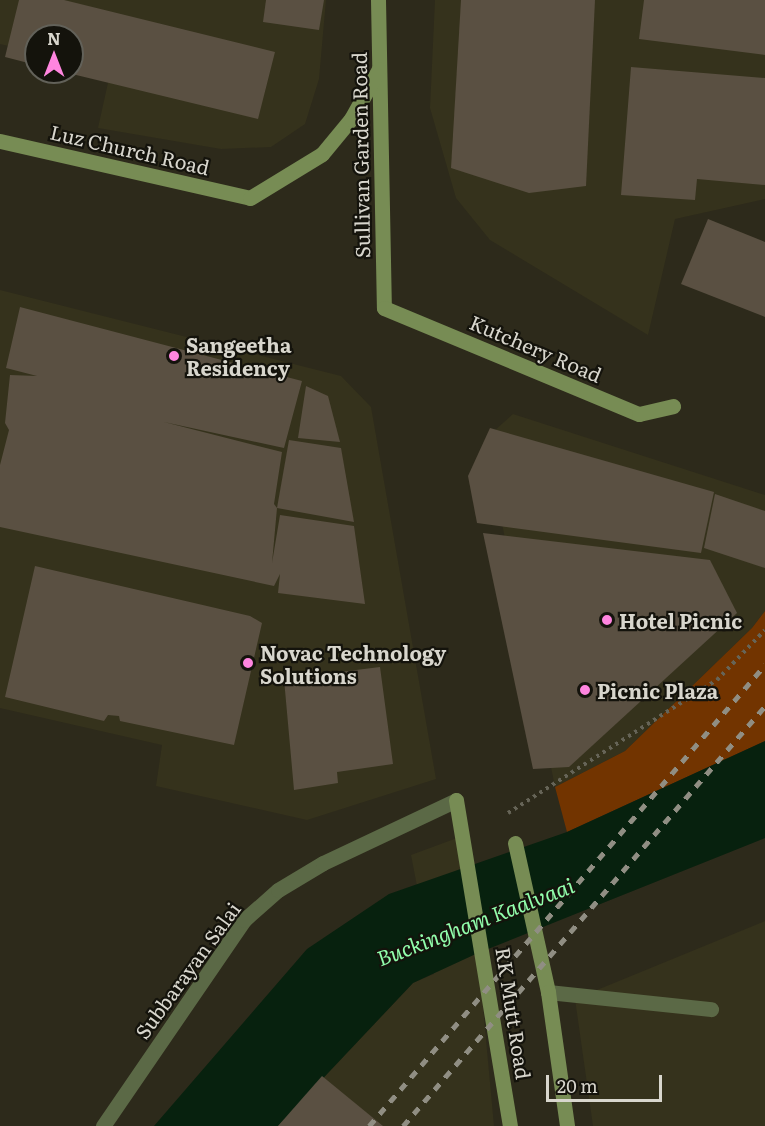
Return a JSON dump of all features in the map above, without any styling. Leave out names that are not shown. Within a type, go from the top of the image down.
[{"type":"main road","name":"Sullivan Garden Road","points":[[378,0],[384,308]]},
{"type":"main road","name":"Luz Church Road","points":[[0,141],[250,198],[322,154],[351,119],[379,69]]},
{"type":"main road","name":"Kutchery Road","points":[[384,308],[639,414],[673,406]]},
{"type":"main road","name":"RK Mutt Road","points":[[456,800],[468,860],[510,1126]]},
{"type":"main road","name":"RK Mutt Road","points":[[515,843],[546,985],[567,1126]]},
{"type":"street","name":"Subbarayan Salai","points":[[103,1126],[244,920],[278,890],[323,863],[456,800]]},
{"type":"street","points":[[546,985],[711,1009]]},
{"type":"path","points":[[508,813],[717,680],[765,630]]},
{"type":"shaded area","points":[[0,0],[326,0],[319,79],[305,124],[271,147],[221,149],[98,128],[111,69],[84,46],[84,24],[24,24],[24,49],[0,44]]},
{"type":"shaded area","points":[[435,0],[765,0],[765,199],[675,219],[648,335],[490,240],[456,198],[430,108]]},
{"type":"shaded area","points":[[0,290],[341,376],[371,407],[436,779],[307,820],[156,786],[162,745],[0,708]]},
{"type":"shaded area","points":[[513,414],[765,495],[765,611],[752,628],[625,751],[555,787],[485,439]]},
{"type":"shaded area","points":[[765,611],[765,741],[567,832],[555,787],[625,751],[752,628]]},
{"type":"shaded area","points":[[457,838],[478,953],[494,1126],[278,1126],[413,983],[434,974],[411,855]]},
{"type":"shaded area","points":[[765,921],[765,1126],[593,1126],[575,999]]},
{"type":"water","name":"Buckingham Kaalvaai","points":[[765,741],[765,838],[478,953],[413,983],[278,1126],[154,1126],[307,949],[389,894],[567,832]]},
{"type":"building","points":[[19,0],[64,0],[275,52],[258,119],[84,77],[84,24],[24,24],[24,62],[5,57]]},
{"type":"building","points":[[266,0],[324,0],[319,30],[263,22]]},
{"type":"building","points":[[461,0],[595,0],[586,186],[529,193],[451,168]]},
{"type":"building","points":[[644,0],[765,0],[765,55],[639,39]]},
{"type":"building","points":[[631,67],[765,78],[765,185],[697,179],[695,200],[621,195]]},
{"type":"building","points":[[708,219],[765,242],[765,317],[681,284]]},
{"type":"building","points":[[20,307],[302,381],[284,448],[164,422],[282,452],[274,504],[277,508],[272,563],[280,515],[354,526],[365,604],[278,593],[280,574],[274,586],[0,527],[0,465],[9,430],[5,423],[10,375],[37,376],[6,368]]},
{"type":"building","points":[[306,386],[328,396],[340,442],[298,438]]},
{"type":"building","points":[[490,428],[714,492],[701,553],[477,523],[468,476]]},
{"type":"building","points":[[289,440],[341,448],[354,522],[277,508]]},
{"type":"building","points":[[715,494],[765,511],[765,568],[704,548]]},
{"type":"building","name":"Picnic Plaza","points":[[483,533],[710,560],[737,613],[569,767],[533,769]]},
{"type":"building","points":[[35,566],[250,616],[262,623],[234,745],[120,721],[119,716],[108,715],[104,721],[5,697]]},
{"type":"building","points":[[380,667],[393,764],[337,772],[338,783],[294,790],[284,679]]},
{"type":"building","points":[[322,1076],[383,1126],[278,1126]]},
{"type":"railway","points":[[369,1126],[765,665]]},
{"type":"railway","points":[[403,1126],[765,706]]},
{"type":"place","name":"Sangeetha Residency","points":[[174,356]]},
{"type":"place","name":"Hotel Picnic","points":[[607,620]]},
{"type":"place","name":"Novac Technology Solutions","points":[[248,663]]},
{"type":"place","name":"Picnic Plaza","points":[[585,690]]}]
